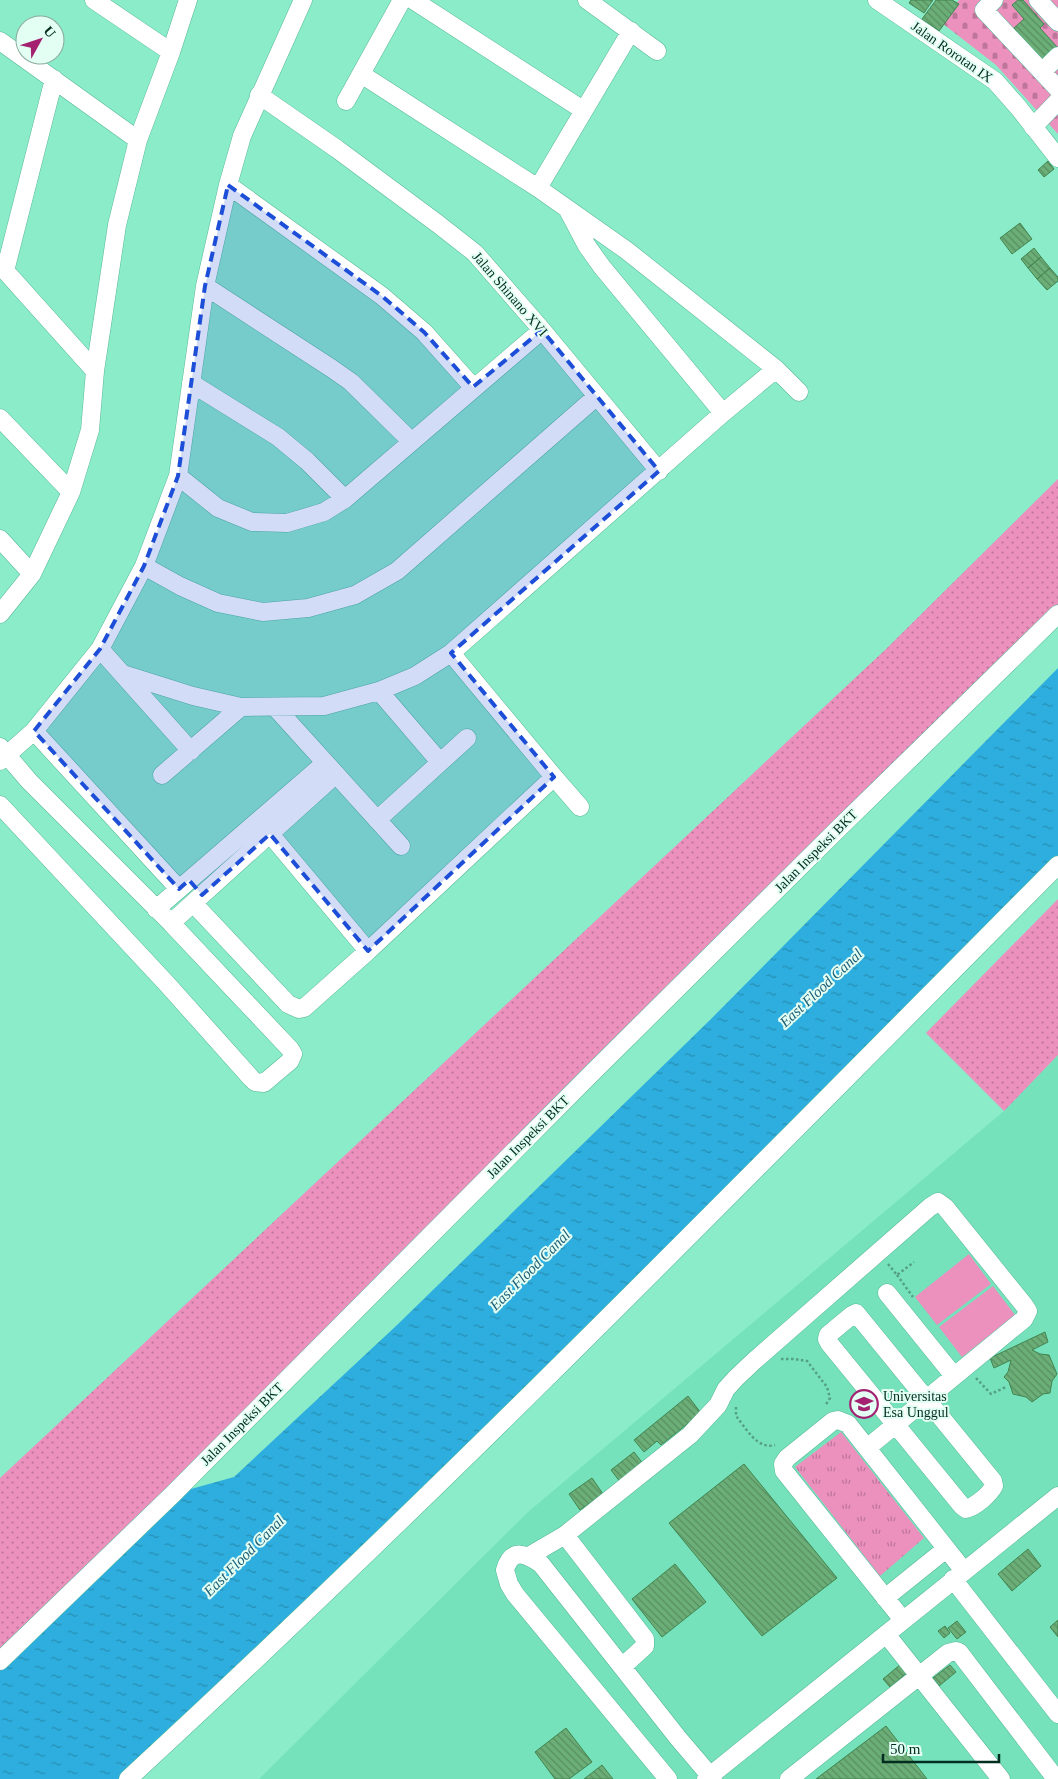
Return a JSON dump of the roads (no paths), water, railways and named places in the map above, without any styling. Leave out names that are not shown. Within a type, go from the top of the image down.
[{"type":"street","points":[[94,0],[171,52]]},
{"type":"street","points":[[0,614],[32,574],[71,492],[90,430],[95,371],[117,224],[138,140],[188,0]]},
{"type":"street","points":[[0,805],[167,984],[251,1078],[260,1083],[268,1081],[290,1061],[292,1051],[171,924],[2,754],[34,731],[100,649],[144,566],[178,476],[205,286],[228,185],[242,136],[303,0]]},
{"type":"street","points":[[346,101],[402,0]]},
{"type":"street","points":[[413,0],[583,110]]},
{"type":"street","points":[[587,0],[657,51]]},
{"type":"street","name":"Jalan Rorotan IX","points":[[877,0],[896,5],[995,81],[1058,158]]},
{"type":"street","points":[[994,0],[984,10],[1058,89]]},
{"type":"street","points":[[1038,0],[1058,22]]},
{"type":"street","points":[[538,188],[631,31]]},
{"type":"street","points":[[0,41],[138,140]]},
{"type":"street","points":[[1042,72],[1058,56]]},
{"type":"street","points":[[361,74],[538,188],[626,250],[776,369],[799,392]]},
{"type":"street","points":[[54,79],[2,268],[95,371]]},
{"type":"street","name":"Jalan Shinano XVI","points":[[259,95],[337,149],[475,253],[542,330],[659,471]]},
{"type":"street","points":[[1033,127],[1058,101]]},
{"type":"street","points":[[228,185],[382,296],[424,332],[473,387]]},
{"type":"street","points":[[568,209],[587,246],[602,267],[723,413]]},
{"type":"street","points":[[205,286],[351,382],[411,440]]},
{"type":"street","points":[[178,476],[218,508],[252,522],[287,523],[324,512],[345,498],[542,330]]},
{"type":"street","points":[[123,674],[192,696],[241,707],[324,706],[379,691],[415,676],[451,653],[723,413],[776,369]]},
{"type":"street","points":[[191,383],[278,437],[307,461],[345,498]]},
{"type":"street","points":[[144,566],[180,586],[218,603],[263,612],[308,608],[355,595],[397,571],[597,396]]},
{"type":"street","points":[[0,418],[71,492]]},
{"type":"street","points":[[0,539],[32,574]]},
{"type":"street","name":"Jalan Inspeksi BKT","points":[[0,1660],[180,1486],[603,1062],[1058,614]]},
{"type":"street","points":[[100,649],[191,751]]},
{"type":"street","points":[[451,653],[580,806]]},
{"type":"street","points":[[379,691],[440,762]]},
{"type":"street","points":[[162,775],[241,707]]},
{"type":"street","points":[[276,707],[401,846]]},
{"type":"street","points":[[34,731],[198,899],[288,1004],[299,1009],[309,1004],[368,951],[554,777]]},
{"type":"street","points":[[377,820],[467,738]]},
{"type":"street","points":[[171,924],[270,834],[331,769]]},
{"type":"street","points":[[156,909],[331,769]]},
{"type":"street","points":[[270,834],[368,951]]},
{"type":"street","points":[[128,1779],[378,1544],[620,1305],[1058,865]]},
{"type":"street","points":[[529,1556],[564,1536],[690,1435],[718,1405],[726,1389],[754,1361],[930,1206],[938,1202],[942,1203],[1028,1311],[1024,1319],[868,1448]]},
{"type":"street","points":[[887,1293],[960,1371]]},
{"type":"street","points":[[856,1313],[993,1481],[994,1486],[971,1508],[966,1509],[895,1426],[827,1339],[828,1335],[856,1313]]},
{"type":"street","points":[[903,1620],[784,1471],[783,1464],[787,1458],[833,1421],[838,1420],[848,1424],[943,1545],[958,1575],[1058,1714]]},
{"type":"street","points":[[668,1779],[515,1594],[506,1575],[506,1565],[515,1556],[522,1554],[529,1556],[541,1564],[710,1778],[958,1575],[1058,1496]]},
{"type":"street","points":[[564,1536],[645,1639],[645,1646],[622,1667]]},
{"type":"street","points":[[882,1594],[943,1545]]},
{"type":"street","points":[[886,1634],[1001,1779]]},
{"type":"street","points":[[789,1779],[948,1653],[956,1651],[959,1652],[1056,1779]]},
{"type":"water","name":"East Flood Canal","points":[[1058,668],[1058,857],[563,1356],[124,1779],[0,1779],[0,1661],[173,1494],[234,1477],[396,1326],[711,1019]]},
{"type":"place","name":"Universitas Esa Unggul","points":[[864,1404]]}]
